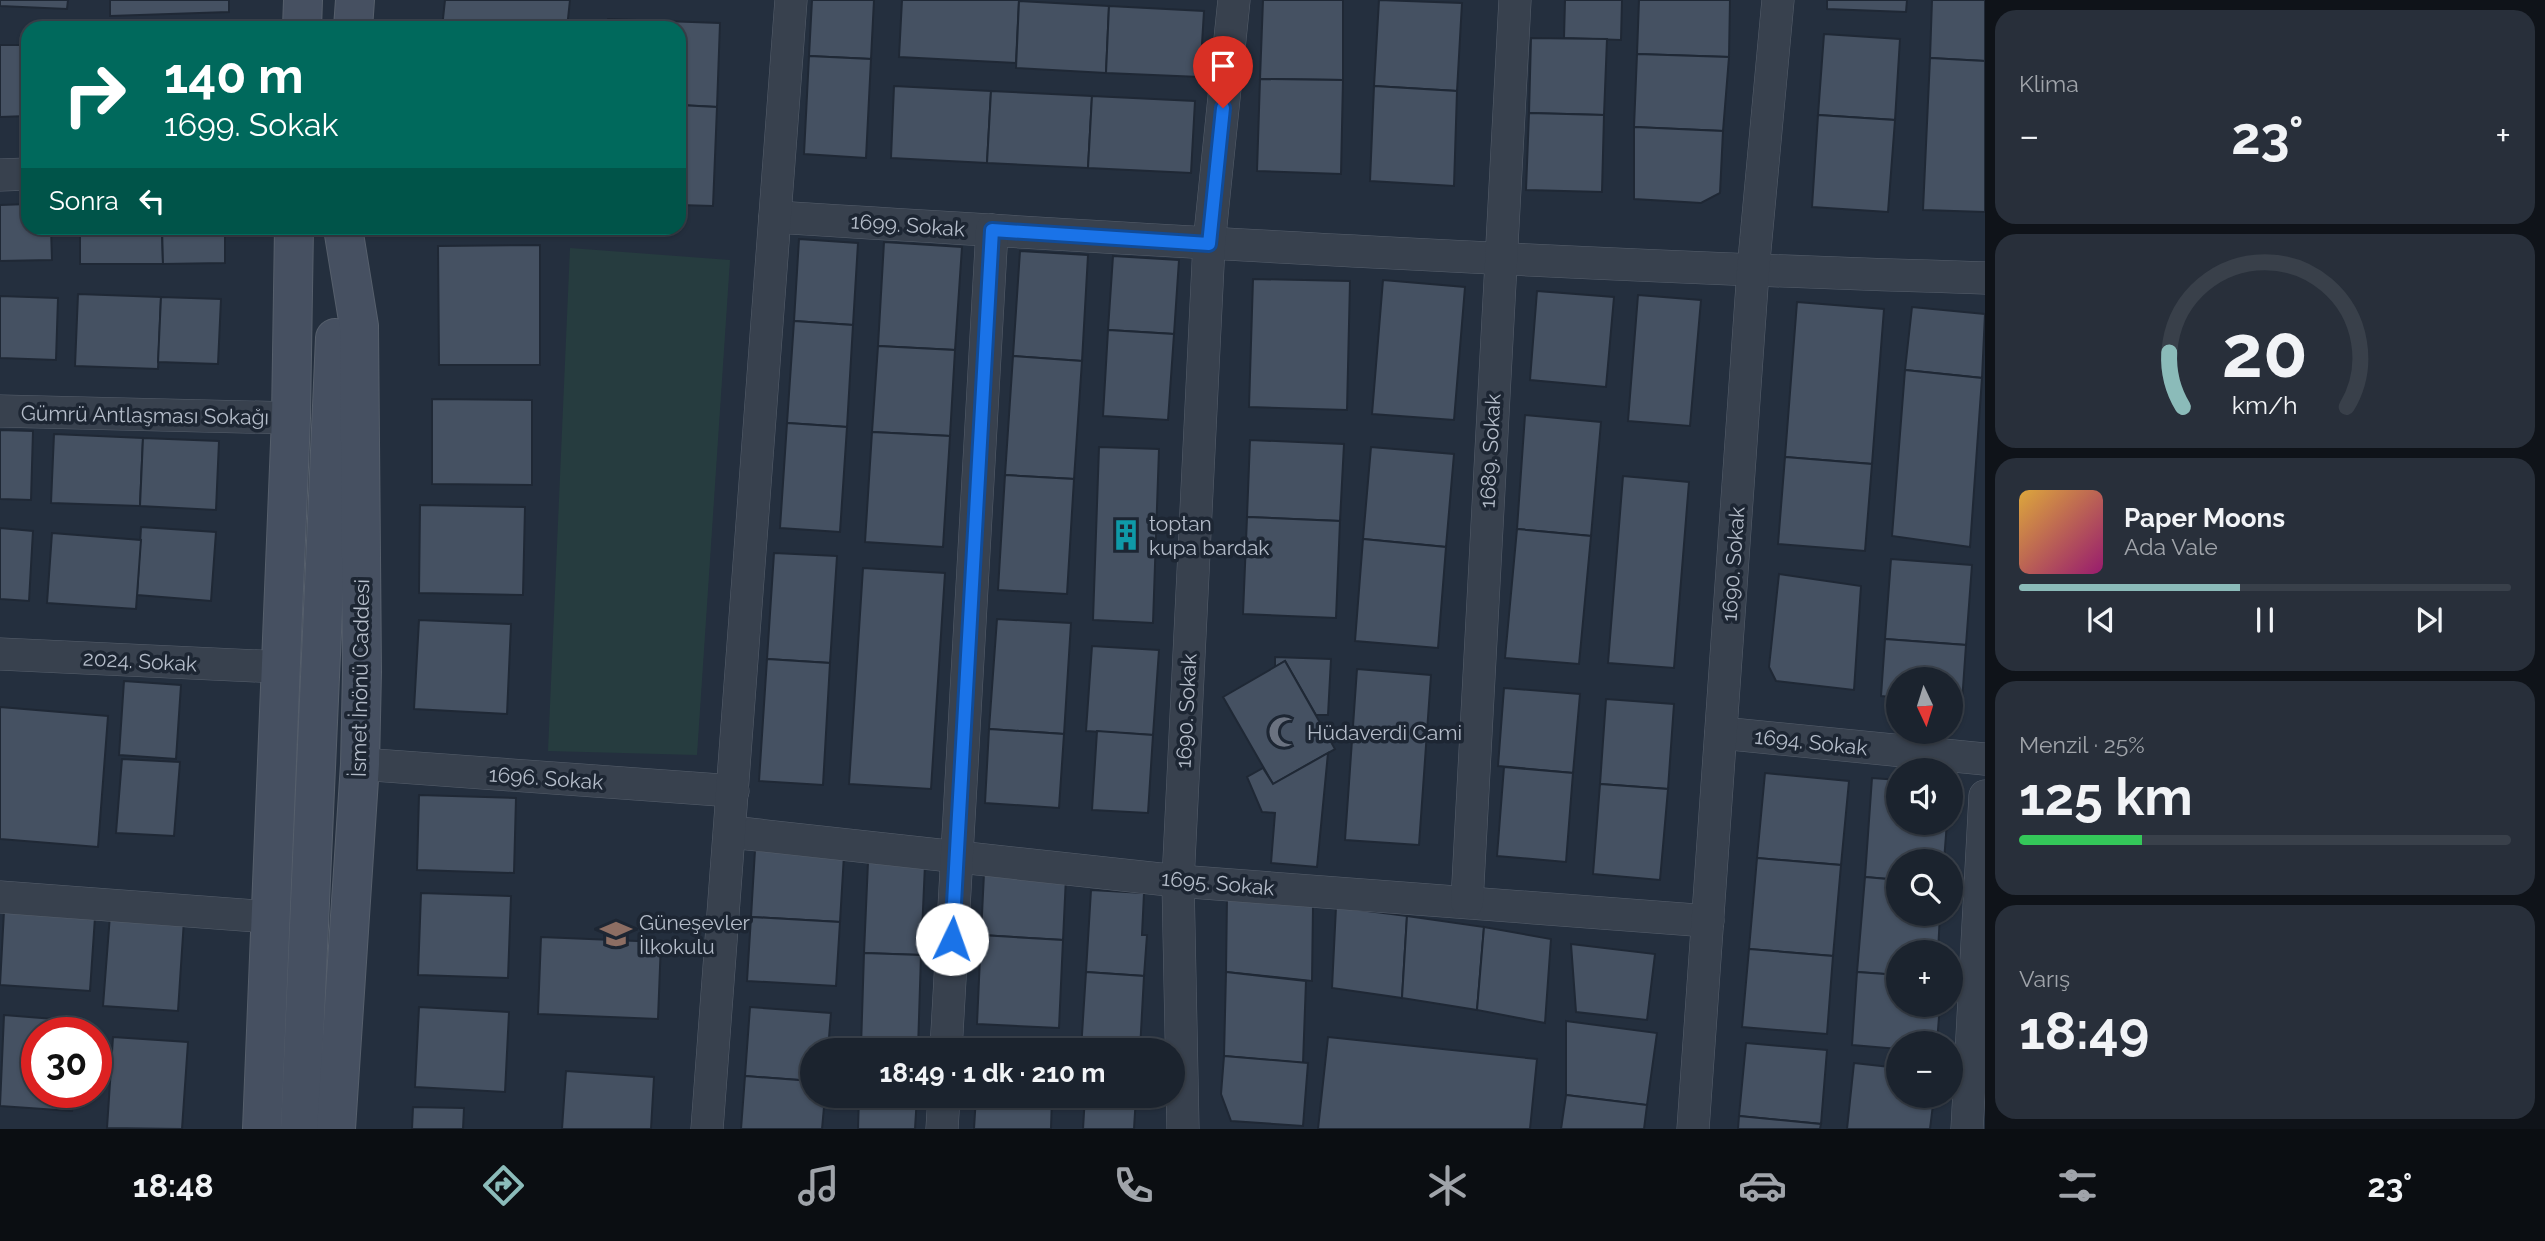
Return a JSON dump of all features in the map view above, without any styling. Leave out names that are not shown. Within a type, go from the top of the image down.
[{"type":"main road","points":[[302,21],[303,0]]},
{"type":"main road","points":[[353,21],[355,0]]},
{"type":"main road","points":[[262,1129],[290,418],[294,235]]},
{"type":"main road","name":"İsmet İnönü Caddesi","points":[[300,1129],[341,235]]},
{"type":"main road","name":"İsmet İnönü Caddesi","points":[[337,1129],[360,764],[362,671],[359,326],[342,235]]},
{"type":"street","points":[[707,1129],[791,0]]},
{"type":"street","name":"1690. Sokak","points":[[1183,1129],[1178,881],[1209,244],[1234,0]]},
{"type":"street","name":"1689. Sokak","points":[[1467,902],[1515,0]]},
{"type":"street","name":"1690. Sokak","points":[[1693,1129],[1754,271],[1778,0]]},
{"type":"street","points":[[0,175],[21,174]]},
{"type":"street","name":"1699. Sokak","points":[[775,217],[1209,244],[1754,271],[1985,278]]},
{"type":"street","points":[[947,1038],[992,230]]},
{"type":"street","name":"Gümrü Antlaşması Sokağı","points":[[0,411],[290,418]]},
{"type":"street","name":"2024. Sokak","points":[[0,654],[279,667]]},
{"type":"street","name":"1694. Sokak","points":[[1721,733],[1985,759]]},
{"type":"street","name":"1696. Sokak","points":[[360,764],[733,791]]},
{"type":"street","points":[[1967,1129],[1985,796]]},
{"type":"street","name":"1695. Sokak","points":[[730,832],[1178,881],[1708,921]]},
{"type":"street","points":[[0,897],[270,917]]},
{"type":"street","points":[[942,1129],[943,1108]]},
{"type":"green space","points":[[570,248],[730,260],[697,755],[548,751]]},
{"type":"building","points":[[0,0],[68,0],[67,9],[0,6]]},
{"type":"building","points":[[110,0],[229,0],[229,12],[110,16]]},
{"type":"building","points":[[445,0],[570,0],[568,21],[443,21]]},
{"type":"building","points":[[812,0],[874,0],[871,59],[809,56]]},
{"type":"building","points":[[902,0],[1019,0],[1016,63],[899,57]]},
{"type":"building","points":[[1263,0],[1343,0],[1343,80],[1260,79]]},
{"type":"building","points":[[1379,0],[1462,3],[1457,91],[1374,86]]},
{"type":"building","points":[[1565,0],[1622,0],[1621,40],[1564,38]]},
{"type":"building","points":[[1639,0],[1730,0],[1729,57],[1637,54]]},
{"type":"building","points":[[1827,0],[1907,0],[1906,12],[1827,9]]},
{"type":"building","points":[[1932,0],[1985,0],[1985,61],[1930,58]]},
{"type":"building","points":[[1019,1],[1109,6],[1106,73],[1016,68]]},
{"type":"building","points":[[1109,6],[1204,11],[1200,77],[1106,73]]},
{"type":"building","points":[[608,19],[664,21],[608,21]]},
{"type":"building","points":[[686,22],[720,23],[717,107],[686,105]]},
{"type":"building","points":[[1824,34],[1900,39],[1895,120],[1818,115]]},
{"type":"building","points":[[1531,38],[1607,39],[1604,115],[1529,113]]},
{"type":"building","points":[[0,45],[21,45],[21,116],[0,117]]},
{"type":"building","points":[[1637,54],[1729,57],[1723,131],[1634,127]]},
{"type":"building","points":[[809,56],[871,59],[866,158],[804,154]]},
{"type":"building","points":[[1930,58],[1985,61],[1985,212],[1923,210]]},
{"type":"building","points":[[1260,79],[1343,80],[1341,174],[1257,171]]},
{"type":"building","points":[[894,86],[991,91],[987,163],[891,158]]},
{"type":"building","points":[[1374,86],[1457,91],[1454,186],[1370,181]]},
{"type":"building","points":[[991,91],[1092,96],[1088,168],[987,163]]},
{"type":"building","points":[[1092,96],[1195,101],[1191,173],[1088,168]]},
{"type":"building","points":[[686,105],[717,107],[713,206],[686,205]]},
{"type":"building","points":[[1529,113],[1604,115],[1602,192],[1526,190]]},
{"type":"building","points":[[1818,115],[1895,120],[1888,212],[1812,207]]},
{"type":"building","points":[[1634,127],[1723,131],[1720,193],[1701,203],[1634,199]]},
{"type":"building","points":[[21,204],[21,235],[51,235],[52,260],[0,261],[0,205]]},
{"type":"building","points":[[80,235],[162,235],[163,264],[80,264]]},
{"type":"building","points":[[162,235],[225,235],[225,263],[163,264]]},
{"type":"building","points":[[799,239],[858,243],[853,325],[794,321]]},
{"type":"building","points":[[884,242],[962,247],[955,350],[878,346]]},
{"type":"building","points":[[540,245],[540,365],[439,365],[438,246]]},
{"type":"building","points":[[1020,251],[1088,255],[1082,361],[1013,356]]},
{"type":"building","points":[[1113,256],[1179,260],[1174,334],[1108,330]]},
{"type":"building","points":[[1253,279],[1350,281],[1347,410],[1249,407]]},
{"type":"building","points":[[1383,280],[1465,287],[1454,420],[1372,414]]},
{"type":"building","points":[[1537,291],[1614,297],[1606,387],[1530,380]]},
{"type":"building","points":[[78,294],[161,297],[158,369],[75,366]]},
{"type":"building","points":[[1638,295],[1701,300],[1690,426],[1628,421]]},
{"type":"building","points":[[0,296],[58,298],[56,360],[0,358]]},
{"type":"building","points":[[161,297],[221,299],[218,364],[158,362]]},
{"type":"building","points":[[1797,302],[1884,309],[1872,464],[1785,457]]},
{"type":"building","points":[[1912,307],[1985,314],[1982,378],[1905,370]]},
{"type":"building","points":[[794,321],[853,325],[847,427],[787,423]]},
{"type":"building","points":[[1108,330],[1174,334],[1168,420],[1103,416]]},
{"type":"building","points":[[878,346],[955,350],[950,436],[872,432]]},
{"type":"building","points":[[1013,356],[1082,361],[1074,479],[1005,475]]},
{"type":"building","points":[[1905,370],[1982,378],[1970,547],[1892,536]]},
{"type":"building","points":[[432,399],[532,400],[532,485],[432,484]]},
{"type":"building","points":[[1525,415],[1601,422],[1591,536],[1517,529]]},
{"type":"building","points":[[787,423],[847,427],[840,532],[780,528]]},
{"type":"building","points":[[0,430],[33,431],[31,500],[0,499]]},
{"type":"building","points":[[872,432],[950,436],[943,547],[865,542]]},
{"type":"building","points":[[54,434],[143,438],[140,506],[51,503]]},
{"type":"building","points":[[143,438],[219,441],[216,510],[140,506]]},
{"type":"building","points":[[1250,440],[1344,444],[1340,521],[1247,517]]},
{"type":"building","name":"toptan kupa bardak","points":[[1099,447],[1159,449],[1153,623],[1093,620]]},
{"type":"building","points":[[1371,447],[1454,454],[1446,547],[1363,539]]},
{"type":"building","points":[[1785,457],[1872,464],[1865,551],[1778,544]]},
{"type":"building","points":[[1005,475],[1074,479],[1067,594],[998,590]]},
{"type":"building","points":[[1623,476],[1689,482],[1674,668],[1608,663]]},
{"type":"building","points":[[420,505],[525,507],[523,595],[419,593]]},
{"type":"building","points":[[1247,517],[1340,521],[1336,618],[1243,614]]},
{"type":"building","points":[[141,527],[216,532],[211,601],[137,595]]},
{"type":"building","points":[[0,528],[33,531],[29,601],[0,599]]},
{"type":"building","points":[[1517,529],[1591,536],[1579,664],[1505,658]]},
{"type":"building","points":[[52,533],[141,540],[136,609],[47,603]]},
{"type":"building","points":[[1363,539],[1446,547],[1438,648],[1355,641]]},
{"type":"building","points":[[774,553],[837,556],[830,663],[767,659]]},
{"type":"building","points":[[1891,559],[1972,565],[1966,645],[1885,639]]},
{"type":"building","points":[[863,568],[945,573],[931,789],[849,784]]},
{"type":"building","points":[[1779,574],[1861,586],[1854,690],[1776,681],[1769,667]]},
{"type":"building","points":[[997,619],[1071,623],[1064,734],[989,729]]},
{"type":"building","points":[[419,620],[511,624],[507,714],[414,709]]},
{"type":"building","points":[[1885,639],[1966,645],[1964,674],[1964,667],[1886,667],[1886,697],[1881,696]]},
{"type":"building","points":[[1092,646],[1159,650],[1153,735],[1086,731]]},
{"type":"building","points":[[1275,657],[1331,659],[1328,715],[1316,715],[1285,661],[1275,667]]},
{"type":"building","points":[[767,659],[830,663],[823,785],[759,781]]},
{"type":"building","name":"Hüdaverdi Cami","points":[[1285,661],[1335,749],[1273,784],[1223,697]]},
{"type":"building","points":[[1357,669],[1431,675],[1419,845],[1345,840]]},
{"type":"building","points":[[124,681],[181,685],[176,759],[119,755]]},
{"type":"building","points":[[1504,688],[1580,694],[1573,773],[1498,766]]},
{"type":"building","points":[[1606,699],[1674,704],[1668,789],[1600,784]]},
{"type":"building","points":[[0,707],[108,716],[98,847],[0,839]]},
{"type":"building","points":[[989,729],[1064,734],[1059,808],[985,803]]},
{"type":"building","points":[[1097,731],[1153,735],[1148,813],[1092,810]]},
{"type":"building","points":[[1328,753],[1317,867],[1271,863],[1275,813],[1262,812],[1247,777],[1263,768],[1273,784]]},
{"type":"building","points":[[122,759],[180,762],[174,836],[116,833]]},
{"type":"building","points":[[1504,767],[1573,773],[1566,862],[1497,856]]},
{"type":"building","points":[[1765,773],[1849,781],[1841,865],[1757,858]]},
{"type":"building","points":[[1872,778],[1886,779],[1886,835],[1946,835],[1945,849],[1886,849],[1886,879],[1865,877]]},
{"type":"building","points":[[1600,784],[1668,789],[1660,880],[1593,874]]},
{"type":"building","points":[[419,795],[516,798],[514,873],[417,870]]},
{"type":"building","points":[[755,850],[844,855],[840,922],[751,917]]},
{"type":"building","points":[[1757,858],[1841,865],[1833,956],[1749,949]]},
{"type":"building","points":[[868,862],[925,864],[921,955],[864,953]]},
{"type":"building","points":[[984,873],[1066,877],[1063,940],[981,935]]},
{"type":"building","points":[[1865,877],[1886,879],[1886,926],[1939,926],[1939,940],[1886,940],[1886,974],[1857,972]]},
{"type":"building","points":[[1091,890],[1144,893],[1142,935],[1147,935],[1144,976],[1086,972]]},
{"type":"building","points":[[421,893],[511,896],[508,978],[418,975]]},
{"type":"building","points":[[1227,897],[1313,906],[1312,981],[1226,972]]},
{"type":"building","points":[[1336,907],[1407,916],[1402,998],[1332,988]]},
{"type":"building","points":[[4,911],[95,917],[90,991],[0,985]]},
{"type":"building","points":[[110,915],[184,920],[178,1011],[103,1006]]},
{"type":"building","points":[[1407,916],[1484,927],[1477,1010],[1402,998]]},
{"type":"building","points":[[751,917],[840,922],[836,986],[747,981]]},
{"type":"building","points":[[1484,927],[1551,939],[1545,1023],[1477,1010]]},
{"type":"building","points":[[981,935],[1063,940],[1059,1028],[977,1024]]},
{"type":"building","points":[[541,937],[661,942],[658,1019],[538,1014]]},
{"type":"building","points":[[1571,944],[1655,954],[1647,1020],[1576,1012]]},
{"type":"building","points":[[1749,949],[1833,956],[1827,1034],[1742,1027]]},
{"type":"building","points":[[864,953],[921,955],[918,1038],[861,1038]]},
{"type":"building","points":[[1086,972],[1144,976],[1141,1038],[1082,1038]]},
{"type":"building","points":[[1226,972],[1306,981],[1303,1063],[1224,1056]]},
{"type":"building","points":[[1857,972],[1886,974],[1886,1017],[1939,1017],[1938,1031],[1886,1031],[1886,1048],[1852,1045]]},
{"type":"building","points":[[419,1007],[509,1012],[505,1092],[415,1087]]},
{"type":"building","points":[[750,1007],[831,1013],[829,1038],[800,1038],[800,1080],[745,1076]]},
{"type":"building","points":[[4,1015],[29,1017],[21,1017],[21,1107],[0,1106]]},
{"type":"building","points":[[1566,1021],[1657,1033],[1647,1105],[1566,1095]]},
{"type":"building","points":[[113,1037],[188,1042],[182,1129],[107,1128],[108,1108],[112,1108]]},
{"type":"building","points":[[1328,1037],[1537,1059],[1530,1129],[1318,1129]]},
{"type":"building","points":[[1746,1043],[1827,1050],[1821,1124],[1739,1116]]},
{"type":"building","points":[[1224,1056],[1308,1063],[1303,1126],[1231,1121],[1221,1094]]},
{"type":"building","points":[[1854,1063],[1886,1067],[1886,1108],[1933,1108],[1930,1129],[1847,1129]]},
{"type":"building","points":[[566,1071],[654,1077],[651,1129],[562,1129]]},
{"type":"building","points":[[745,1076],[800,1080],[800,1108],[824,1108],[822,1129],[741,1129]]},
{"type":"building","points":[[1566,1095],[1647,1105],[1644,1129],[1561,1129]]},
{"type":"building","points":[[413,1107],[464,1108],[463,1129],[412,1129]]},
{"type":"building","points":[[29,1108],[72,1108],[72,1111]]},
{"type":"building","points":[[859,1108],[916,1108],[915,1129],[858,1129]]},
{"type":"building","points":[[975,1108],[1052,1108],[1051,1129],[974,1129]]},
{"type":"building","points":[[1084,1108],[1135,1108],[1134,1129],[1083,1129]]},
{"type":"building","points":[[1739,1116],[1821,1124],[1820,1129],[1738,1129]]},
{"type":"place","name":"toptan kupa bardak","points":[[1126,535]]},
{"type":"place","name":"Hüdaverdi Cami","points":[[1284,732]]},
{"type":"place","name":"Güneşevler İlkokulu","points":[[616,934]]},
{"type":"route","points":[[952,939],[992,230],[1209,244],[1223,108]]}]
